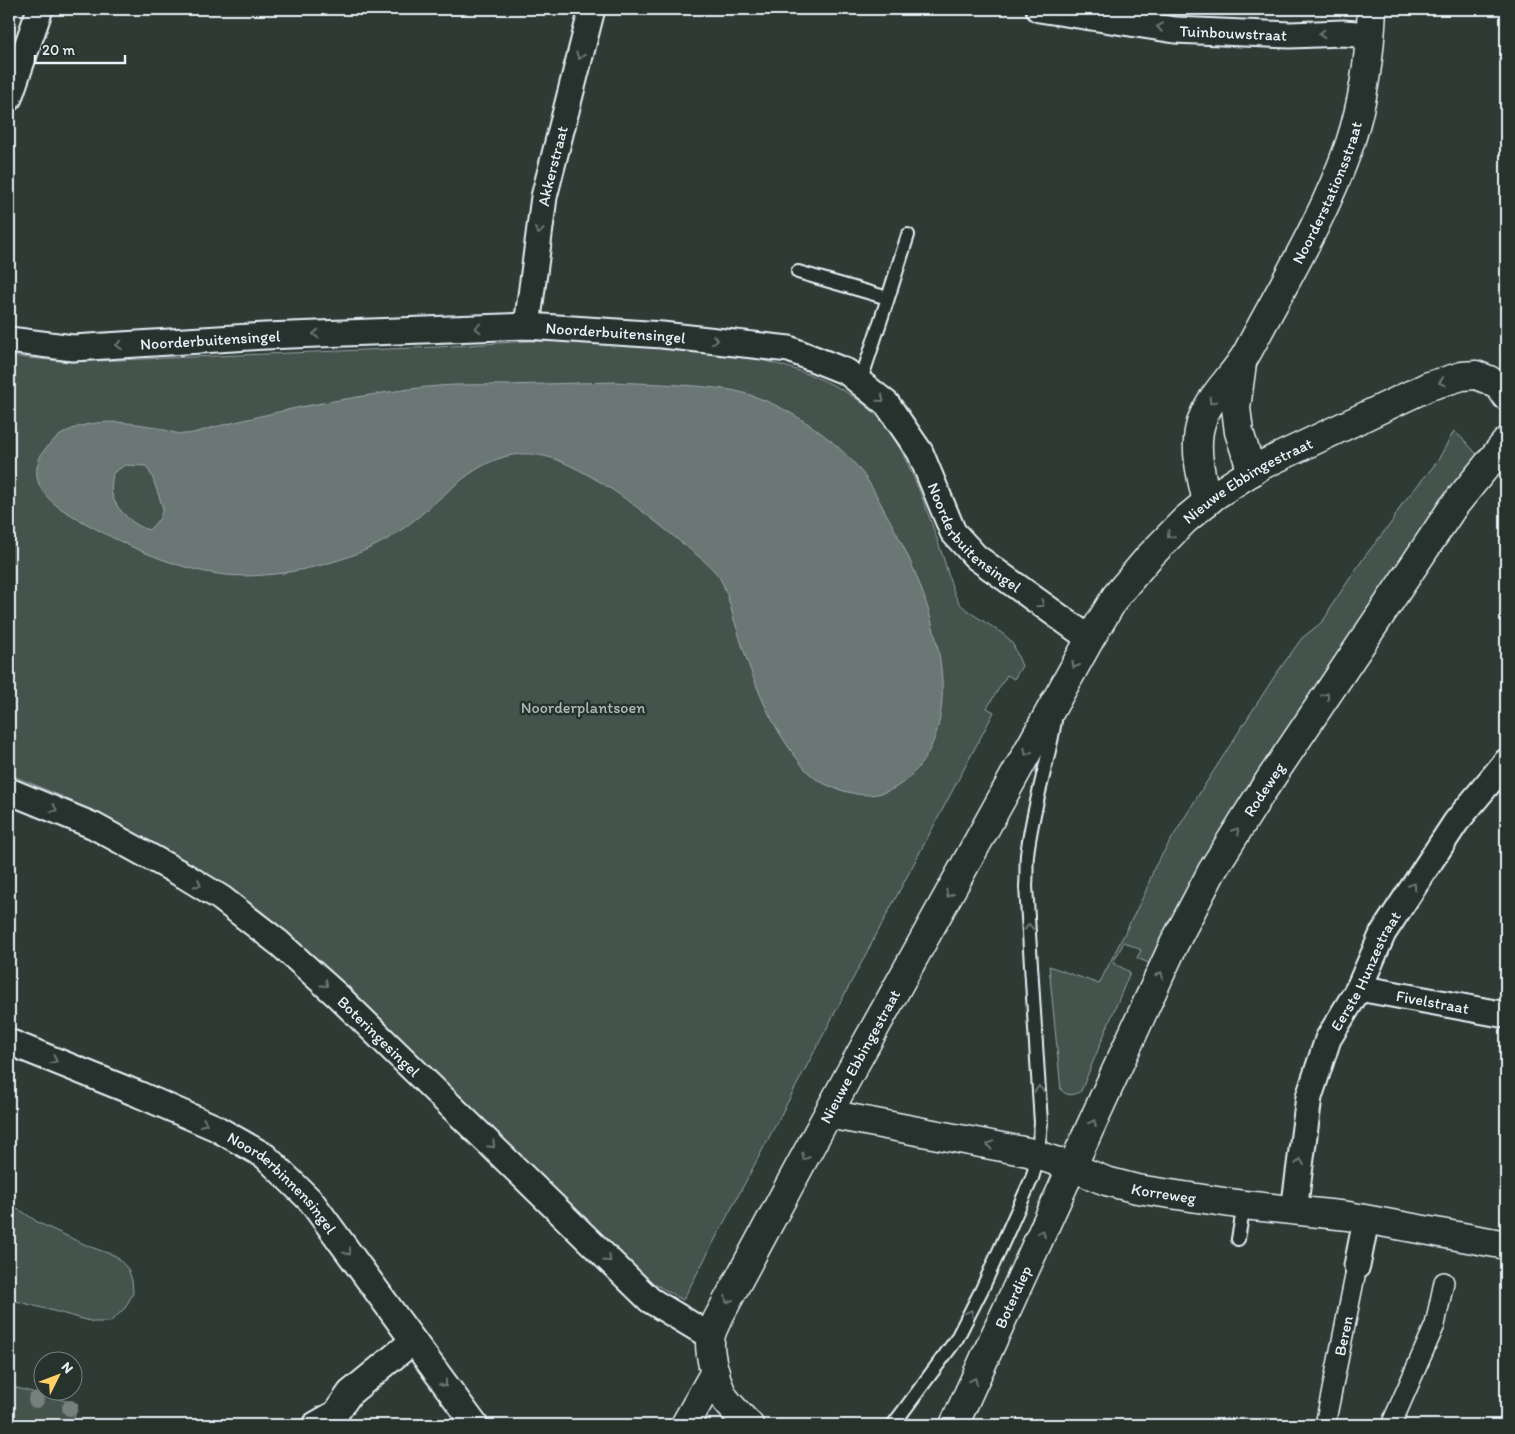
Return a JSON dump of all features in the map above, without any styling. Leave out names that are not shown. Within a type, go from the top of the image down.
[{"type":"main road","name":"Noorderstationsstraat","points":[[1207,502],[1198,462],[1199,431],[1210,401],[1242,363],[1318,219],[1350,143],[1363,92],[1371,22]]},
{"type":"main road","name":"Noorderstationsstraat","points":[[1242,363],[1236,408],[1239,432],[1252,472]]},
{"type":"main road","name":"Nieuwe Ebbingestraat","points":[[710,1336],[721,1312],[828,1114],[1090,639],[1116,596],[1149,557],[1185,520],[1207,502],[1252,472],[1305,444],[1429,386],[1462,376],[1476,376],[1500,384]]},
{"type":"main road","name":"Rodeweg","points":[[1072,1167],[1192,906],[1234,833],[1453,508],[1506,442]]},
{"type":"main road","name":"Korreweg","points":[[828,1114],[1038,1155],[1106,1181],[1137,1189],[1244,1205],[1366,1220],[1506,1245]]},
{"type":"main road","name":"Boterdiep","points":[[954,1425],[1072,1167]]},
{"type":"main road","points":[[710,1336],[711,1352],[719,1389],[726,1400],[749,1425]]},
{"type":"main road","points":[[685,1425],[715,1372]]},
{"type":"street","points":[[9,98],[40,9]]},
{"type":"street","name":"Akkerstraat","points":[[527,326],[544,197],[592,9]]},
{"type":"street","name":"Tuinbouwstraat","points":[[1039,9],[1094,13],[1175,30],[1290,35],[1343,33],[1371,22]]},
{"type":"street","name":"Noorderbuitensingel","points":[[9,340],[73,348],[265,336],[527,326],[662,335],[789,349],[847,372],[887,404],[920,452],[953,532],[976,557],[1090,639]]},
{"type":"street","name":"Eerste Hunzestraat","points":[[1294,1211],[1309,1097],[1328,1038],[1359,988],[1383,933],[1393,917],[1456,822],[1506,762]]},
{"type":"street","name":"Boteringesingel","points":[[9,791],[94,826],[222,898],[279,943],[339,997],[650,1300],[710,1336]]},
{"type":"street","name":"Fivelstraat","points":[[1359,988],[1506,1015]]},
{"type":"street","name":"Noorderbinnensingel","points":[[9,1042],[129,1090],[214,1127],[265,1156],[311,1201],[475,1425]]},
{"type":"street","points":[[1359,1256],[1366,1220]]},
{"type":"street","name":"Beren","points":[[1325,1425],[1359,1256]]},
{"type":"street","points":[[1391,1425],[1435,1325],[1444,1282]]},
{"type":"street","points":[[315,1425],[336,1413],[350,1393],[413,1341]]},
{"type":"lane","points":[[860,382],[908,235]]},
{"type":"lane","points":[[798,272],[888,298]]},
{"type":"lane","name":"Nieuwe Ebbingestraat","points":[[894,1425],[956,1340],[1026,1194],[1038,1155],[1041,1123],[1026,886],[1027,855],[1038,797],[1050,751],[1060,694]]},
{"type":"lane","points":[[1238,1239],[1244,1205]]},
{"type":"green space","name":"Noorderplantsoen","points":[[529,341],[673,346],[726,353],[778,364],[825,381],[865,405],[893,436],[908,464],[926,507],[958,601],[967,610],[1009,639],[1015,648],[1022,666],[1014,679],[1007,675],[987,708],[994,712],[683,1300],[646,1279],[598,1236],[422,1059],[322,963],[281,929],[195,867],[150,841],[61,796],[9,774],[9,356],[69,362],[437,347]]},
{"type":"green space","points":[[1454,431],[1480,458],[1153,965],[1137,958],[1141,950],[1124,942],[1113,963],[1130,972],[1081,1091],[1075,1094],[1066,1093],[1061,1090],[1049,966],[1099,984],[1145,893],[1155,866],[1204,786],[1276,674],[1302,638],[1322,622],[1365,556],[1391,523],[1402,504],[1437,462]]},
{"type":"green space","points":[[9,1206],[20,1210],[39,1223],[88,1246],[116,1256],[128,1269],[132,1280],[133,1293],[125,1308],[110,1322],[94,1322],[9,1299]]},
{"type":"green space","points":[[9,1386],[32,1392],[32,1402],[70,1402],[78,1404],[72,1425],[9,1425]]},
{"type":"shaded area","points":[[614,382],[702,386],[731,390],[768,402],[806,422],[824,435],[854,463],[866,478],[899,537],[918,580],[929,611],[941,667],[942,688],[938,728],[931,747],[920,765],[906,780],[888,791],[867,795],[841,790],[814,778],[785,741],[760,695],[720,578],[699,557],[622,496],[589,475],[555,459],[521,454],[490,462],[463,479],[399,532],[367,549],[349,557],[286,573],[245,576],[205,572],[184,567],[121,542],[57,506],[46,496],[37,477],[39,459],[49,444],[69,430],[103,422],[150,426],[188,434],[296,408],[409,389],[455,385]],"holes":[[[125,465],[146,466],[152,476],[163,508],[160,518],[149,530],[133,522],[123,513],[113,498],[111,489],[113,473]]]}]
